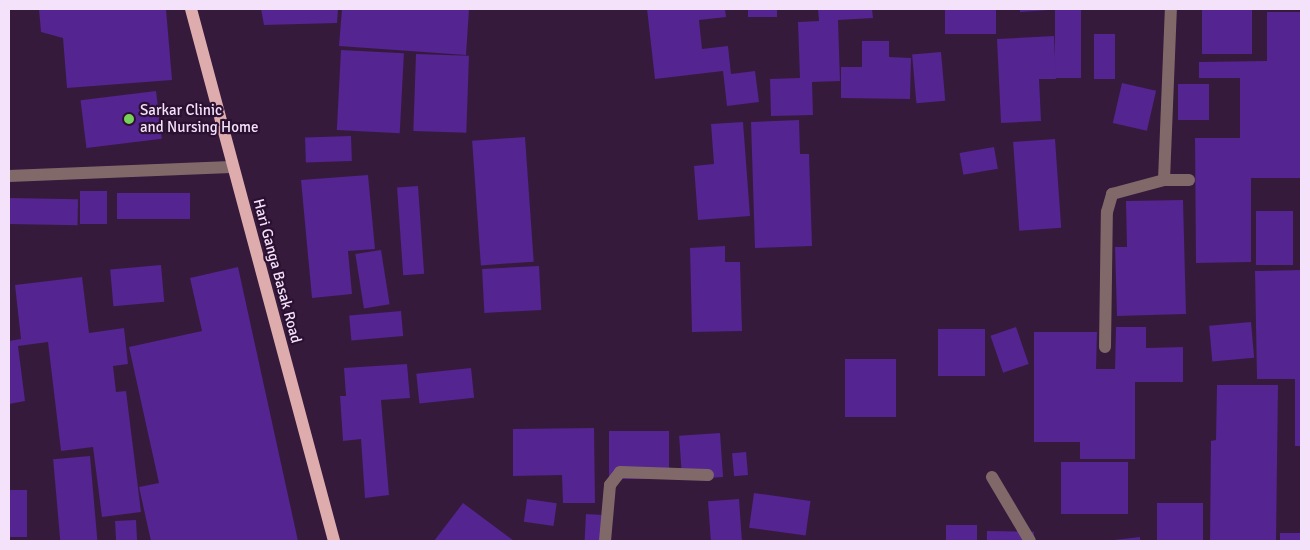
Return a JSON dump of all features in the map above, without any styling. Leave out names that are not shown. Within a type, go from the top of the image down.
[{"type":"main road","name":"Hari Ganga Basak Road","points":[[191,9],[231,167],[334,541]]},
{"type":"street","points":[[1164,180],[1171,9]]},
{"type":"street","points":[[9,176],[231,167]]},
{"type":"street","points":[[1105,347],[1107,212],[1112,194],[1164,180],[1190,180]]},
{"type":"street","points":[[605,541],[610,485],[620,472],[708,475]]},
{"type":"street","points":[[992,477],[1030,541]]},
{"type":"building","points":[[39,9],[166,9],[172,80],[67,88],[63,38],[41,32]]},
{"type":"building","points":[[261,9],[338,9],[337,23],[264,25]]},
{"type":"building","points":[[342,9],[469,9],[466,55],[339,46]]},
{"type":"building","points":[[647,9],[725,9],[726,17],[699,20],[702,49],[728,46],[731,74],[755,71],[759,102],[727,106],[723,71],[655,79]]},
{"type":"building","points":[[748,9],[777,9],[777,17],[748,17]]},
{"type":"building","points":[[818,9],[872,9],[873,18],[838,20],[840,81],[812,82],[813,115],[771,116],[770,79],[800,78],[798,22],[819,21]]},
{"type":"building","points":[[945,9],[996,9],[996,34],[945,34]]},
{"type":"building","points":[[1020,9],[1049,9],[1049,10],[1020,12]]},
{"type":"building","points":[[1055,9],[1081,9],[1081,78],[1055,78]]},
{"type":"building","points":[[1202,9],[1252,9],[1252,54],[1202,54]]},
{"type":"building","points":[[1267,12],[1301,12],[1301,178],[1251,178],[1251,262],[1196,263],[1195,138],[1240,138],[1240,78],[1199,78],[1199,62],[1267,61]]},
{"type":"building","points":[[1094,34],[1115,34],[1115,79],[1094,79]]},
{"type":"building","points":[[1054,36],[1056,79],[1039,79],[1041,121],[1001,123],[997,39]]},
{"type":"building","points":[[862,41],[889,41],[889,57],[911,58],[910,99],[841,98],[841,67],[862,67]]},
{"type":"building","points":[[341,50],[404,53],[400,133],[337,130]]},
{"type":"building","points":[[941,52],[945,101],[916,103],[912,55]]},
{"type":"building","points":[[416,54],[469,56],[466,133],[413,131]]},
{"type":"building","points":[[1122,83],[1156,91],[1147,131],[1113,123]]},
{"type":"building","points":[[1178,84],[1209,84],[1209,120],[1178,120]]},
{"type":"building","points":[[156,91],[162,139],[86,148],[81,100]]},
{"type":"building","points":[[799,120],[800,154],[809,154],[812,246],[755,248],[751,122]]},
{"type":"building","points":[[743,122],[750,216],[698,220],[694,166],[714,164],[711,124]]},
{"type":"building","points":[[351,136],[352,161],[306,163],[305,138]]},
{"type":"building","points":[[525,137],[534,262],[481,265],[472,141]]},
{"type":"building","points":[[1055,139],[1061,228],[1019,231],[1013,142]]},
{"type":"building","points":[[994,147],[998,169],[963,175],[960,153]]},
{"type":"building","points":[[368,175],[375,249],[348,251],[352,294],[312,298],[301,180]]},
{"type":"building","points":[[418,186],[424,274],[403,275],[397,187]]},
{"type":"building","points":[[80,191],[107,191],[107,224],[80,224]]},
{"type":"building","points":[[117,193],[190,193],[190,219],[117,219]]},
{"type":"building","points":[[9,198],[78,199],[78,225],[9,224]]},
{"type":"building","points":[[1183,200],[1186,314],[1117,316],[1115,247],[1127,247],[1126,201]]},
{"type":"building","points":[[1256,211],[1293,211],[1293,265],[1256,265]]},
{"type":"building","points":[[725,246],[725,262],[740,262],[742,331],[692,332],[690,248]]},
{"type":"building","points":[[381,250],[390,304],[364,308],[355,254]]},
{"type":"building","points":[[161,265],[164,302],[113,306],[110,269]]},
{"type":"building","points":[[539,266],[541,310],[484,313],[482,269]]},
{"type":"building","points":[[238,267],[298,541],[151,541],[139,487],[159,483],[129,347],[202,331],[190,278]]},
{"type":"building","points":[[1301,270],[1301,446],[1295,446],[1295,379],[1257,379],[1255,271]]},
{"type":"building","points":[[82,277],[89,333],[124,328],[128,364],[113,366],[116,392],[126,391],[141,512],[102,517],[93,447],[61,451],[48,342],[18,346],[25,401],[9,404],[9,341],[21,339],[15,285]]},
{"type":"building","points":[[401,311],[403,336],[351,340],[349,316]]},
{"type":"building","points":[[1251,322],[1254,358],[1212,362],[1209,326]]},
{"type":"building","points":[[1016,327],[1029,364],[1003,373],[990,336]]},
{"type":"building","points":[[1116,327],[1146,327],[1146,348],[1183,347],[1183,382],[1135,382],[1135,459],[1080,459],[1080,442],[1034,442],[1034,332],[1097,332],[1096,369],[1115,369]]},
{"type":"building","points":[[938,329],[985,329],[985,376],[938,376]]},
{"type":"building","points":[[845,359],[896,359],[896,417],[845,417]]},
{"type":"building","points":[[407,364],[410,398],[381,400],[389,495],[365,498],[361,439],[343,441],[340,396],[346,396],[344,368]]},
{"type":"building","points":[[471,368],[474,398],[419,404],[416,374]]},
{"type":"building","points":[[1217,385],[1278,385],[1276,541],[1210,541],[1211,441],[1216,440]]},
{"type":"building","points":[[594,428],[595,503],[563,503],[562,475],[513,476],[513,429]]},
{"type":"building","points":[[609,431],[669,431],[669,479],[609,479]]},
{"type":"building","points":[[720,433],[723,477],[682,480],[679,436]]},
{"type":"building","points":[[746,452],[748,475],[734,476],[732,453]]},
{"type":"building","points":[[90,456],[97,541],[60,541],[53,459]]},
{"type":"building","points":[[1061,462],[1128,462],[1128,514],[1061,514]]},
{"type":"building","points":[[9,490],[27,490],[27,537],[9,537]]},
{"type":"building","points":[[754,493],[810,501],[806,536],[749,528]]},
{"type":"building","points":[[527,499],[557,503],[554,526],[524,522]]},
{"type":"building","points":[[739,499],[742,541],[711,541],[708,501]]},
{"type":"building","points":[[463,503],[514,541],[434,541]]},
{"type":"building","points":[[1157,503],[1203,503],[1203,541],[1157,541]]},
{"type":"building","points":[[586,514],[603,515],[602,541],[585,541]]},
{"type":"building","points":[[136,520],[137,541],[116,541],[115,521]]},
{"type":"building","points":[[946,525],[977,525],[977,541],[946,541]]},
{"type":"building","points":[[987,531],[1034,532],[1034,541],[987,541]]},
{"type":"building","points":[[1280,533],[1301,533],[1301,541],[1280,541]]},
{"type":"building","points":[[1140,537],[1140,541],[1114,541],[1114,540]]},
{"type":"place","name":"Sarkar Clinic and Nursing Home","points":[[129,119]]}]
